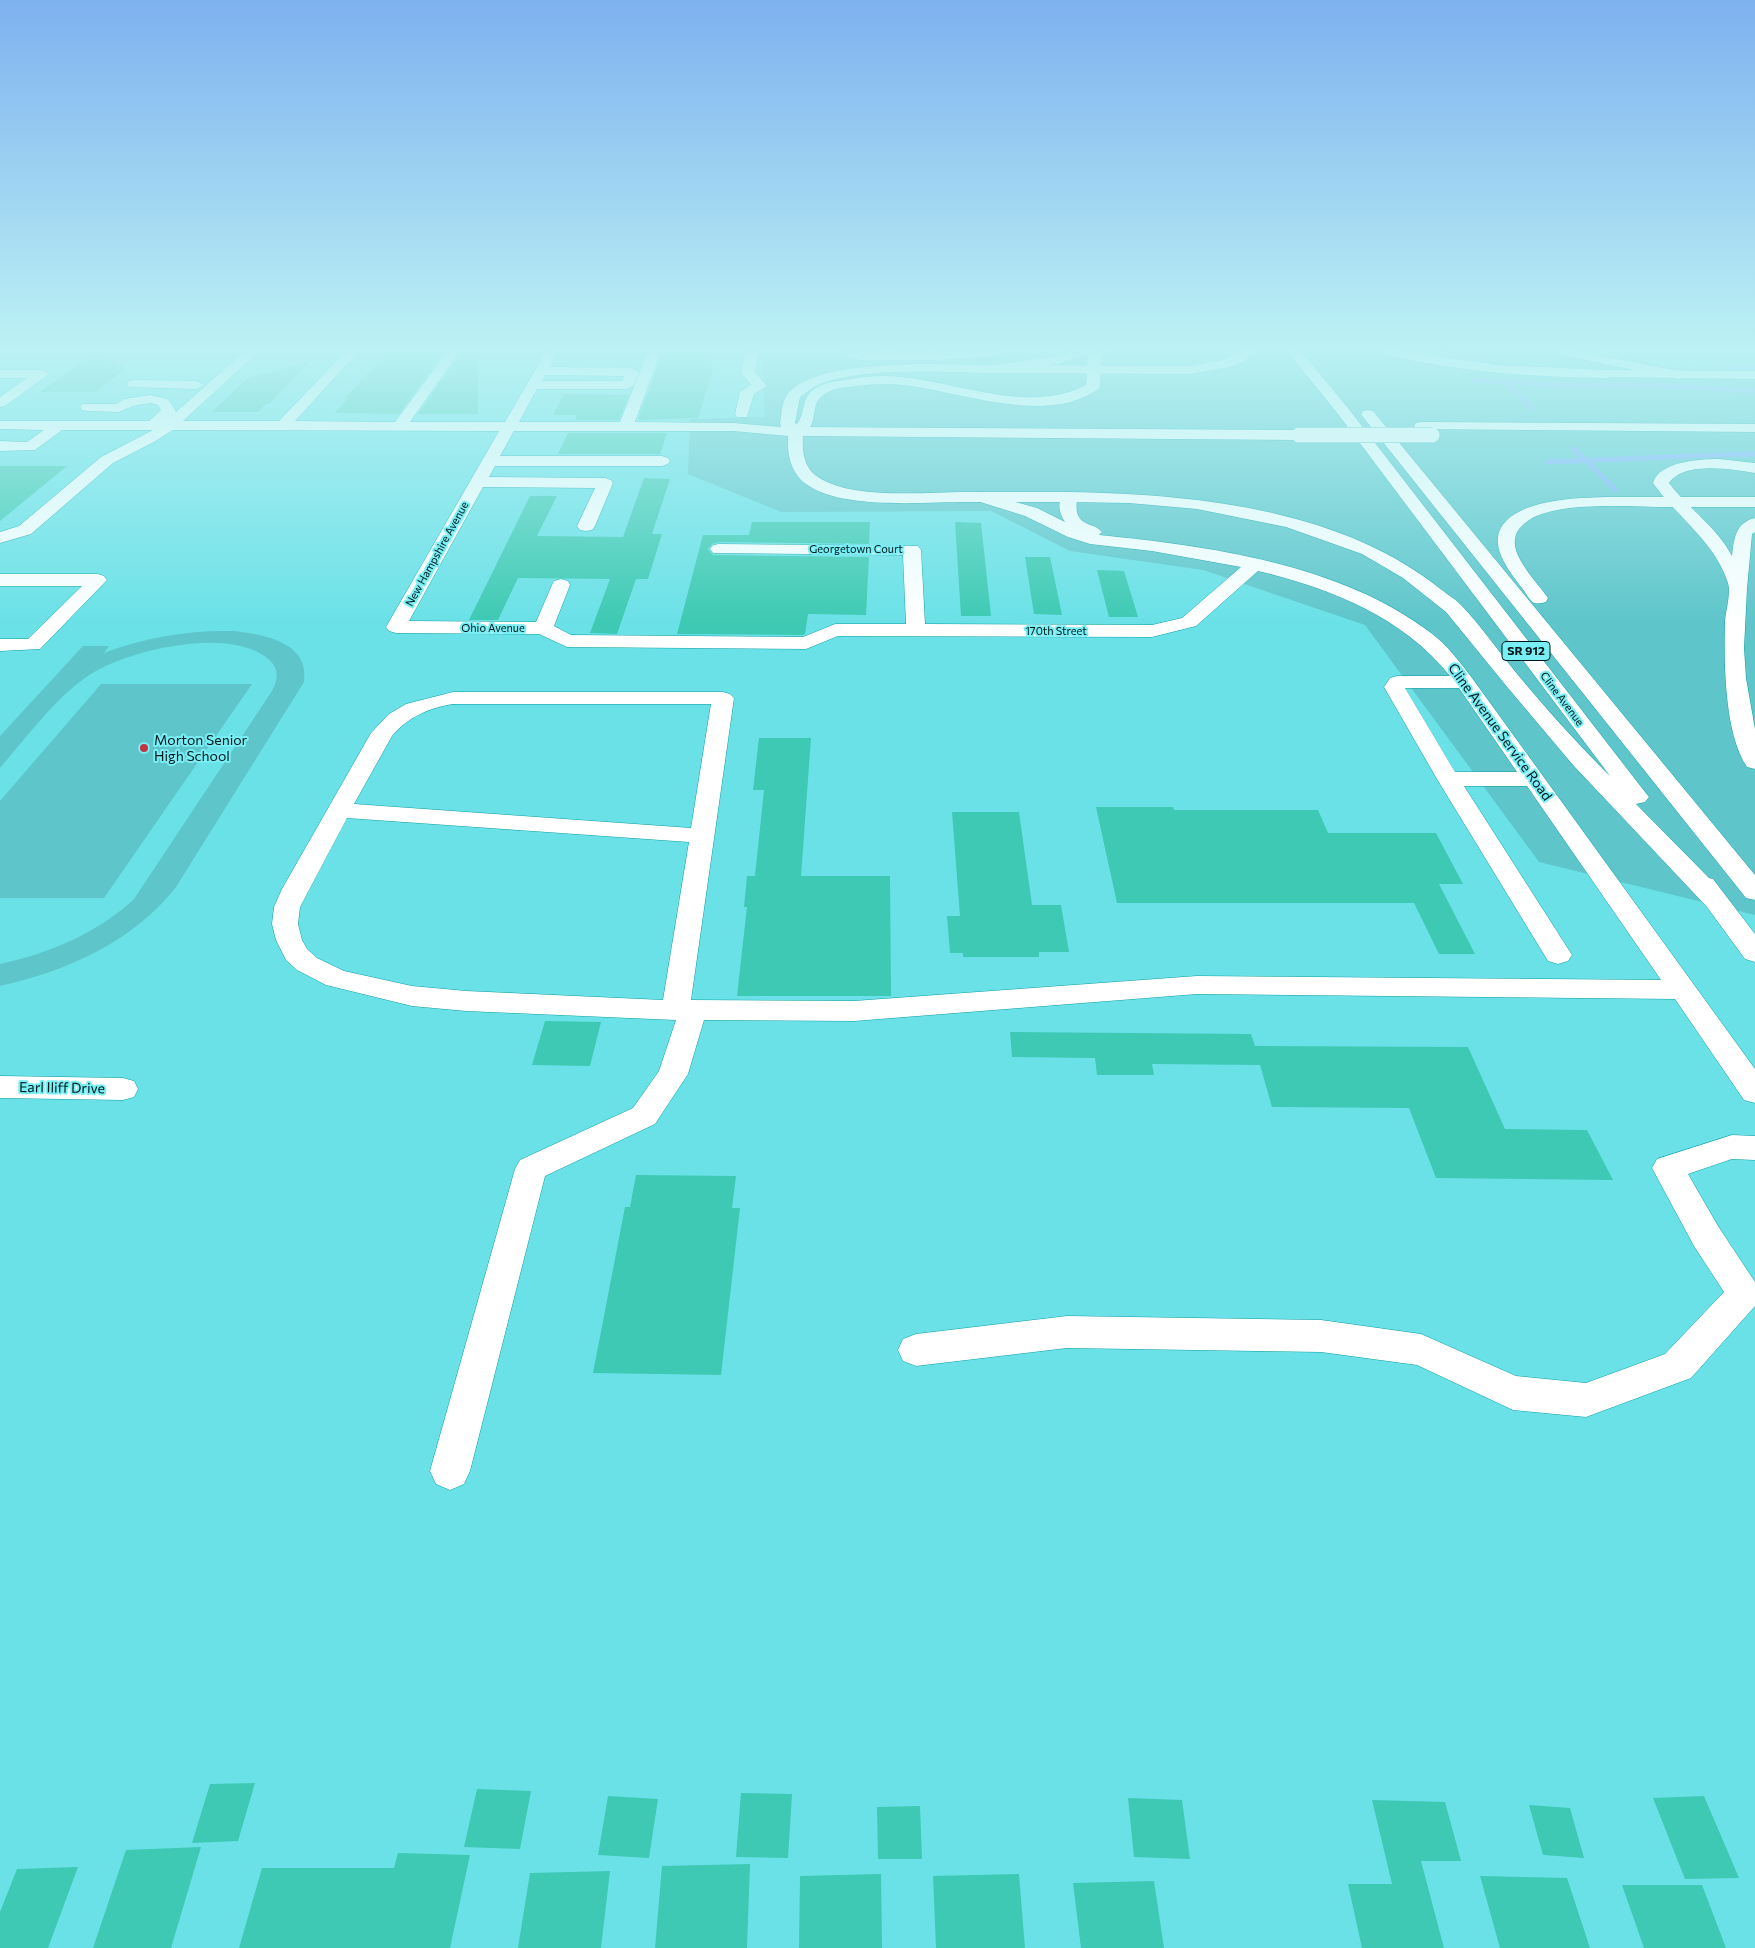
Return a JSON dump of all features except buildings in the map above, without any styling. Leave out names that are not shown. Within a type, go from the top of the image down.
[{"type":"main road","points":[[0,446],[30,447],[37,442]]},
{"type":"main road","points":[[0,538],[25,530],[107,460],[143,442]]},
{"type":"main road","name":"New Hampshire Avenue","points":[[396,627],[500,442]]},
{"type":"main road","points":[[775,442],[794,451]]},
{"type":"main road","name":"Cline Avenue Service Road","points":[[798,442],[794,451],[804,474],[812,482],[828,488],[859,494],[893,497],[1069,497],[1066,508],[1068,515],[1077,526],[1123,542]]},
{"type":"main road","name":"Cline Avenue","points":[[1367,442],[1755,953]]},
{"type":"main road","name":"SR 912","points":[[1391,442],[1702,824],[1755,892]]},
{"type":"main road","points":[[533,461],[542,443]]},
{"type":"main road","points":[[489,460],[662,461]]},
{"type":"main road","points":[[1755,468],[1711,465],[1672,471],[1662,479],[1661,483],[1675,502],[1716,542],[1737,583],[1746,640],[1745,685],[1749,748],[1755,762]]},
{"type":"main road","points":[[477,482],[604,483],[586,526]]},
{"type":"main road","name":"Cline Avenue Service Road","points":[[980,497],[1032,512],[1069,532],[1087,538],[1104,542],[1123,542],[1181,550],[1254,565],[1318,582],[1371,604],[1425,638],[1446,657],[1465,682],[1755,1092]]},
{"type":"main road","points":[[1069,497],[1129,498],[1197,504],[1290,523],[1368,550],[1409,574],[1453,608],[1581,760],[1716,901]]},
{"type":"main road","points":[[1628,502],[1664,510],[1696,522]]},
{"type":"main road","points":[[1702,824],[1514,562],[1506,539],[1510,527],[1521,518],[1538,511],[1569,504],[1755,502]]},
{"type":"main road","points":[[1737,583],[1751,530]]},
{"type":"main road","name":"Georgetown Court","points":[[719,549],[912,550],[916,630]]},
{"type":"main road","name":"170th Street","points":[[543,628],[568,642],[806,643],[834,630],[1133,632],[1166,629],[1190,622],[1254,565]]},
{"type":"main road","points":[[0,580],[98,580],[33,645],[0,645]]},
{"type":"main road","name":"Ohio Avenue","points":[[396,627],[543,628],[561,585]]},
{"type":"main road","points":[[1465,682],[1397,682],[1394,687],[1448,779],[1558,955]]},
{"type":"main road","points":[[450,1471],[530,1169],[644,1116],[673,1074],[684,1010],[702,836],[723,698],[478,697],[433,700],[415,707],[390,723],[382,733],[295,889],[287,907],[285,924],[289,940],[296,954],[307,964],[336,978],[412,996],[466,1001],[684,1010],[854,1011],[1197,985],[1683,990]]},
{"type":"main road","points":[[1448,779],[1534,779]]},
{"type":"main road","points":[[339,810],[702,836]]},
{"type":"main road","name":"Earl Iliff Drive","points":[[0,1087],[123,1089]]},
{"type":"main road","points":[[916,1350],[1067,1332],[1321,1336],[1421,1350],[1513,1393],[1586,1400],[1678,1366],[1744,1294],[1706,1236],[1668,1168],[1732,1147],[1755,1148]]},
{"type":"shaded area","points":[[689,442],[1755,442],[1755,915],[1539,862],[1365,625],[1203,570],[1070,551],[991,511],[781,512],[688,474]]},
{"type":"shaded area","points":[[235,631],[271,638],[292,649],[300,658],[304,668],[304,682],[176,887],[140,924],[119,939],[74,963],[25,980],[0,986],[0,964],[37,954],[72,940],[104,922],[134,899],[272,691],[277,673],[274,665],[267,658],[250,649],[230,644],[206,643],[157,649],[133,655],[113,663],[83,680],[57,702],[0,768],[0,736],[83,646],[109,646],[104,653],[152,639],[184,633]]},
{"type":"shaded area","points":[[101,684],[252,684],[104,898],[0,898],[0,801]]},
{"type":"waterway","points":[[1573,448],[1586,460]]},
{"type":"waterway","points":[[1586,460],[1755,454]]},
{"type":"waterway","points":[[1547,462],[1586,460]]},
{"type":"waterway","points":[[1586,460],[1615,489]]},
{"type":"place","name":"Morton Senior High School","points":[[144,748]]}]
